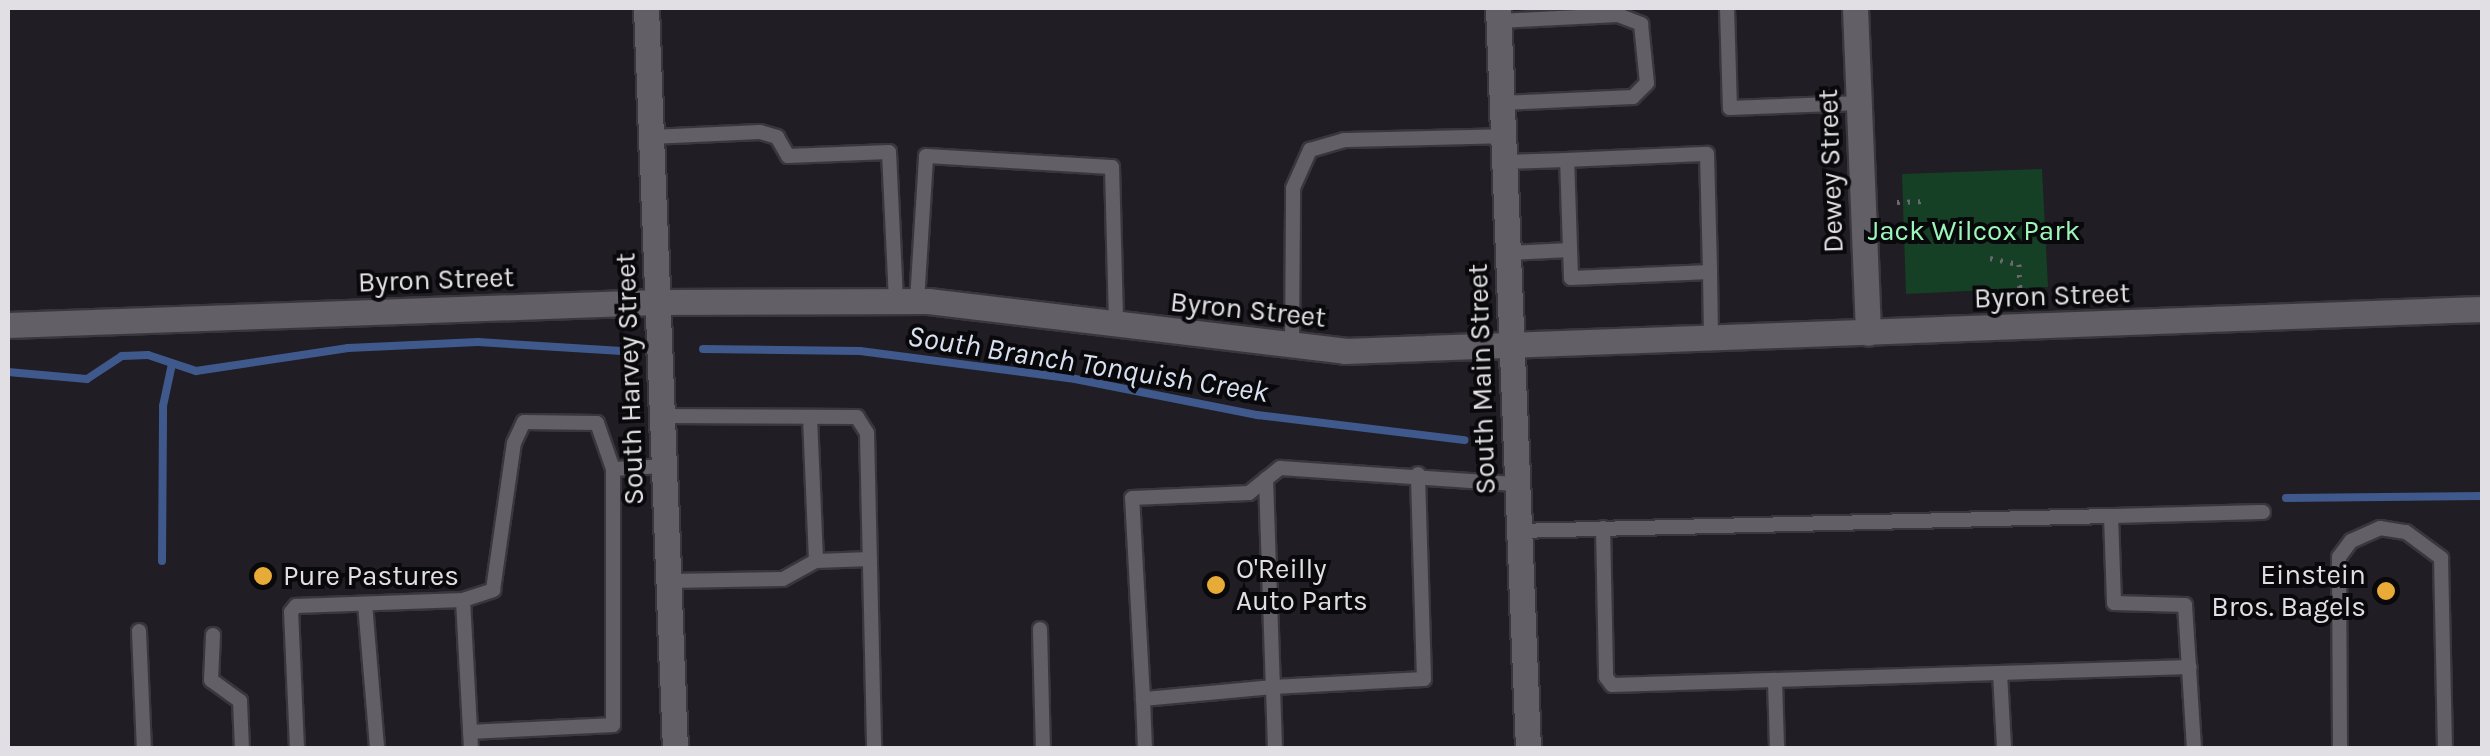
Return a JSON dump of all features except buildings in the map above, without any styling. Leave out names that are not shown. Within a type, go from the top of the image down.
[{"type":"street","name":"South Harvey Street","points":[[646,8],[674,748]]},
{"type":"street","name":"Dewey Street","points":[[1855,8],[1868,332]]},
{"type":"street","name":"South Main Street","points":[[1498,14],[1514,484],[1528,748]]},
{"type":"street","name":"Byron Street","points":[[8,324],[657,302],[906,301],[1292,346],[1510,346],[2482,309]]},
{"type":"lane","points":[[1726,8],[1730,108],[1859,103]]},
{"type":"lane","points":[[1498,14],[1618,15],[1641,24],[1647,84],[1633,96],[1502,103]]},
{"type":"lane","points":[[651,137],[736,131],[777,137],[788,156],[889,152],[906,301]]},
{"type":"lane","points":[[1292,346],[1293,188],[1310,150],[1344,140],[1504,149],[1567,160],[1707,154],[1711,338]]},
{"type":"lane","points":[[906,301],[926,156],[1112,166],[1116,325]]},
{"type":"lane","points":[[1567,160],[1571,278],[1710,272]]},
{"type":"lane","points":[[1508,253],[1570,250]]},
{"type":"lane","points":[[661,416],[857,417],[867,433],[874,748]]},
{"type":"lane","points":[[810,417],[816,561]]},
{"type":"lane","points":[[297,748],[290,612],[296,606],[463,600],[493,590],[514,443],[524,422],[598,422],[613,468],[613,724],[471,740],[463,600]]},
{"type":"lane","points":[[613,468],[663,466]]},
{"type":"lane","points":[[1145,748],[1132,498],[1249,493],[1280,468],[1418,474],[1514,484]]},
{"type":"lane","points":[[1143,699],[1273,686],[1424,679],[1418,474]]},
{"type":"lane","points":[[1266,479],[1275,748]]},
{"type":"lane","points":[[1517,531],[2264,512]]},
{"type":"lane","points":[[2111,516],[2114,603],[2185,605],[2194,748]]},
{"type":"lane","points":[[1602,528],[1607,682],[2190,667]]},
{"type":"lane","points":[[2340,748],[2339,557],[2351,541],[2380,528],[2406,532],[2441,558],[2445,748]]},
{"type":"lane","points":[[669,581],[782,579],[816,561],[870,560]]},
{"type":"lane","points":[[365,604],[377,748]]},
{"type":"lane","points":[[1040,629],[1043,748]]},
{"type":"lane","points":[[138,631],[144,748]]},
{"type":"lane","points":[[214,636],[211,680],[240,702],[242,748]]},
{"type":"lane","points":[[2000,673],[2004,748]]},
{"type":"lane","points":[[1775,680],[1777,748]]},
{"type":"path","points":[[1897,202],[1920,202]]},
{"type":"path","points":[[2020,290],[2023,256]]},
{"type":"path","points":[[1990,258],[2020,264]]},
{"type":"green space","name":"Jack Wilcox Park","points":[[2042,169],[2048,287],[1906,294],[1902,174]]},
{"type":"waterway","name":"South Branch Tonquish Creek","points":[[8,372],[87,379],[122,356],[148,355],[196,371],[348,348],[478,342],[622,351]]},
{"type":"waterway","name":"South Branch Tonquish Creek","points":[[703,349],[860,351],[1075,379],[1257,415],[1464,440]]},
{"type":"waterway","points":[[162,561],[163,406],[172,364]]},
{"type":"waterway","name":"South Branch Tonquish Creek","points":[[2286,498],[2482,496]]},
{"type":"place","name":"Pure Pastures","points":[[263,576]]},
{"type":"place","name":"O'Reilly Auto Parts","points":[[1216,585]]},
{"type":"place","name":"Einstein Bros. Bagels","points":[[2386,591]]}]
